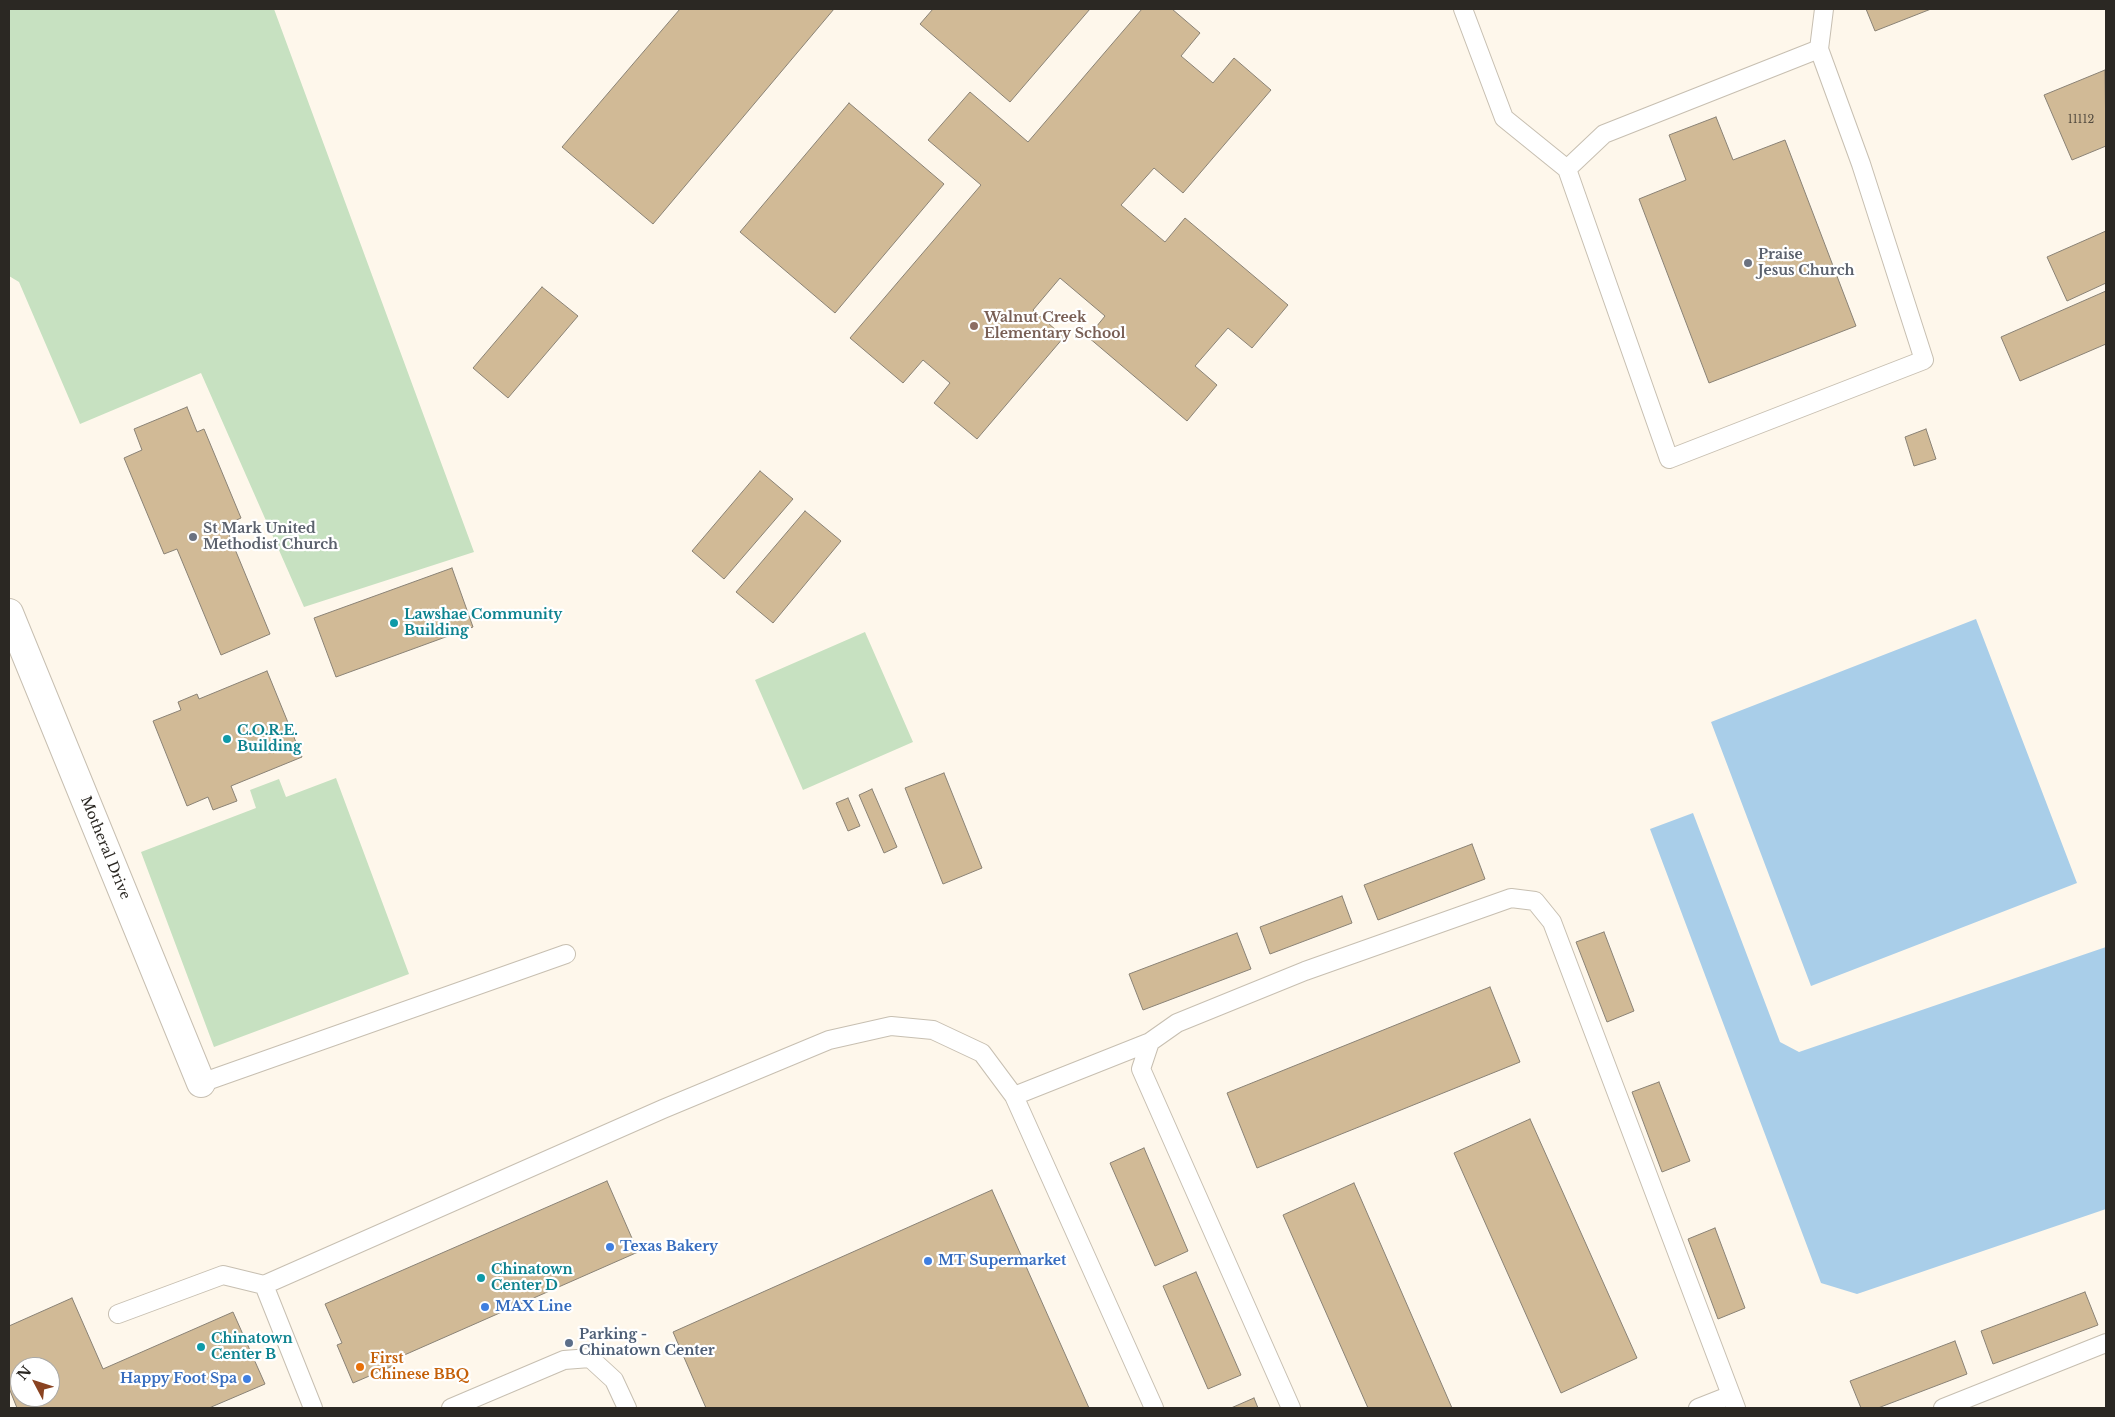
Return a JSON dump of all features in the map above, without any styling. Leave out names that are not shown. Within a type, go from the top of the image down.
[{"type":"street","name":"Motheral Drive","points":[[9,613],[201,1083]]},
{"type":"lane","points":[[1463,9],[1504,118],[1567,169],[1669,459],[1924,360],[1861,164],[1819,49],[1824,9]]},
{"type":"lane","points":[[1567,169],[1604,134],[1819,49]]},
{"type":"lane","points":[[1014,1096],[1150,1042],[1177,1023],[1314,968],[1510,898],[1535,902],[1552,922],[1734,1402],[1698,1408]]},
{"type":"lane","points":[[201,1083],[470,990],[566,954]]},
{"type":"lane","points":[[118,1314],[223,1275],[264,1285],[663,1109],[829,1040],[891,1026],[933,1030],[982,1053],[1014,1096],[1154,1408]]},
{"type":"lane","points":[[1150,1042],[1140,1069],[1291,1408]]},
{"type":"lane","points":[[264,1285],[313,1408]]},
{"type":"lane","points":[[1943,1408],[2106,1343]]},
{"type":"lane","points":[[451,1408],[564,1360],[590,1358],[614,1380],[627,1408]]},
{"type":"green space","points":[[9,9],[274,9],[474,552],[304,607],[201,373],[80,424],[19,282],[9,276]]},
{"type":"green space","points":[[865,632],[913,742],[803,790],[755,680]]},
{"type":"green space","points":[[336,778],[409,974],[214,1047],[141,852],[256,808],[250,790],[279,779],[286,797]]},
{"type":"water","points":[[1976,619],[2077,883],[1811,986],[1711,722]]},
{"type":"water","points":[[1693,813],[1780,1042],[1799,1052],[2106,947],[2106,1209],[1857,1294],[1821,1283],[1650,829]]},
{"type":"building","points":[[680,9],[834,9],[653,224],[562,147]]},
{"type":"building","points":[[933,9],[1090,9],[1010,102],[920,24]]},
{"type":"building","points":[[1142,9],[1172,9],[1200,33],[1181,56],[1213,83],[1234,58],[1271,90],[1183,193],[1154,168],[1121,205],[1165,242],[1185,218],[1288,305],[1252,348],[1228,328],[1195,366],[1217,385],[1187,421],[1088,337],[1105,316],[1060,278],[1033,310],[1064,337],[977,439],[934,403],[950,383],[923,360],[903,383],[850,338],[981,185],[928,140],[970,92],[1028,142]]},
{"type":"building","points":[[1866,9],[1931,9],[1875,31]]},
{"type":"building","points":[[2105,70],[2106,146],[2072,160],[2044,95]]},
{"type":"building","points":[[849,103],[944,184],[835,313],[740,232]]},
{"type":"building","name":"Praise Jesus Church","points":[[1716,117],[1733,160],[1785,140],[1856,326],[1709,383],[1639,199],[1686,180],[1669,135]]},
{"type":"building","points":[[2106,231],[2106,283],[2067,301],[2047,257]]},
{"type":"building","points":[[542,287],[578,316],[508,398],[473,368]]},
{"type":"building","points":[[2106,291],[2106,344],[2020,381],[2001,337]]},
{"type":"building","name":"St Mark United Methodist Church","points":[[187,407],[197,432],[204,429],[241,518],[225,525],[270,634],[221,655],[177,549],[164,554],[124,458],[142,450],[134,429]]},
{"type":"building","points":[[1926,429],[1936,459],[1914,466],[1905,437]]},
{"type":"building","points":[[760,471],[793,499],[724,579],[692,551]]},
{"type":"building","points":[[805,511],[841,541],[773,623],[736,592]]},
{"type":"building","name":"Lawshae Community Building","points":[[452,568],[473,627],[336,677],[314,618]]},
{"type":"building","name":"C.O.R.E. Building","points":[[267,671],[302,757],[231,786],[237,801],[213,810],[208,797],[187,806],[153,721],[181,710],[178,702],[197,694],[199,699]]},
{"type":"building","points":[[944,773],[982,868],[943,884],[905,788]]},
{"type":"building","points":[[872,789],[897,847],[884,853],[859,795]]},
{"type":"building","points":[[848,798],[860,826],[848,831],[836,803]]},
{"type":"building","points":[[1472,844],[1485,879],[1378,920],[1364,885]]},
{"type":"building","points":[[1342,896],[1352,923],[1270,954],[1260,927]]},
{"type":"building","points":[[1604,932],[1634,1011],[1607,1022],[1576,942]]},
{"type":"building","points":[[1237,933],[1251,969],[1143,1010],[1129,974]]},
{"type":"building","points":[[1490,987],[1520,1062],[1257,1168],[1227,1093]]},
{"type":"building","points":[[1659,1082],[1690,1161],[1662,1172],[1632,1092]]},
{"type":"building","points":[[1530,1119],[1637,1358],[1561,1393],[1454,1153]]},
{"type":"building","points":[[1144,1148],[1188,1251],[1155,1266],[1110,1163]]},
{"type":"building","name":"Chinatown Center D","points":[[607,1181],[638,1252],[393,1360],[395,1365],[353,1383],[337,1345],[342,1343],[325,1304]]},
{"type":"building","points":[[1354,1183],[1452,1408],[1368,1408],[1283,1215]]},
{"type":"building","name":"MT Supermarket","points":[[992,1190],[1089,1408],[706,1408],[673,1332]]},
{"type":"building","points":[[1715,1228],[1745,1308],[1718,1319],[1688,1239]]},
{"type":"building","points":[[1196,1272],[1241,1375],[1208,1389],[1163,1286]]},
{"type":"building","points":[[2085,1292],[2098,1325],[1993,1364],[1981,1331]]},
{"type":"building","name":"Chinatown Center B","points":[[72,1298],[103,1369],[233,1312],[265,1384],[209,1408],[17,1408],[60,1407],[60,1357],[10,1357],[10,1390],[9,1326]]},
{"type":"building","points":[[1955,1341],[1967,1374],[1878,1408],[1861,1408],[1850,1381]]},
{"type":"building","points":[[1254,1398],[1258,1408],[1231,1408]]},
{"type":"place","name":"Praise Jesus Church","points":[[1748,263]]},
{"type":"place","name":"Walnut Creek Elementary School","points":[[974,326]]},
{"type":"place","name":"St Mark United Methodist Church","points":[[193,537]]},
{"type":"place","name":"Lawshae Community Building","points":[[394,623]]},
{"type":"place","name":"C.O.R.E. Building","points":[[227,739]]},
{"type":"place","name":"Texas Bakery","points":[[610,1247]]},
{"type":"place","name":"MT Supermarket","points":[[928,1261]]},
{"type":"place","name":"Chinatown Center D","points":[[481,1278]]},
{"type":"place","name":"MAX Line","points":[[485,1307]]},
{"type":"place","name":"Parking - Chinatown Center","points":[[569,1343]]},
{"type":"place","name":"Chinatown Center B","points":[[201,1347]]},
{"type":"place","name":"First Chinese BBQ","points":[[360,1367]]},
{"type":"place","name":"Happy Foot Spa","points":[[247,1379]]}]
